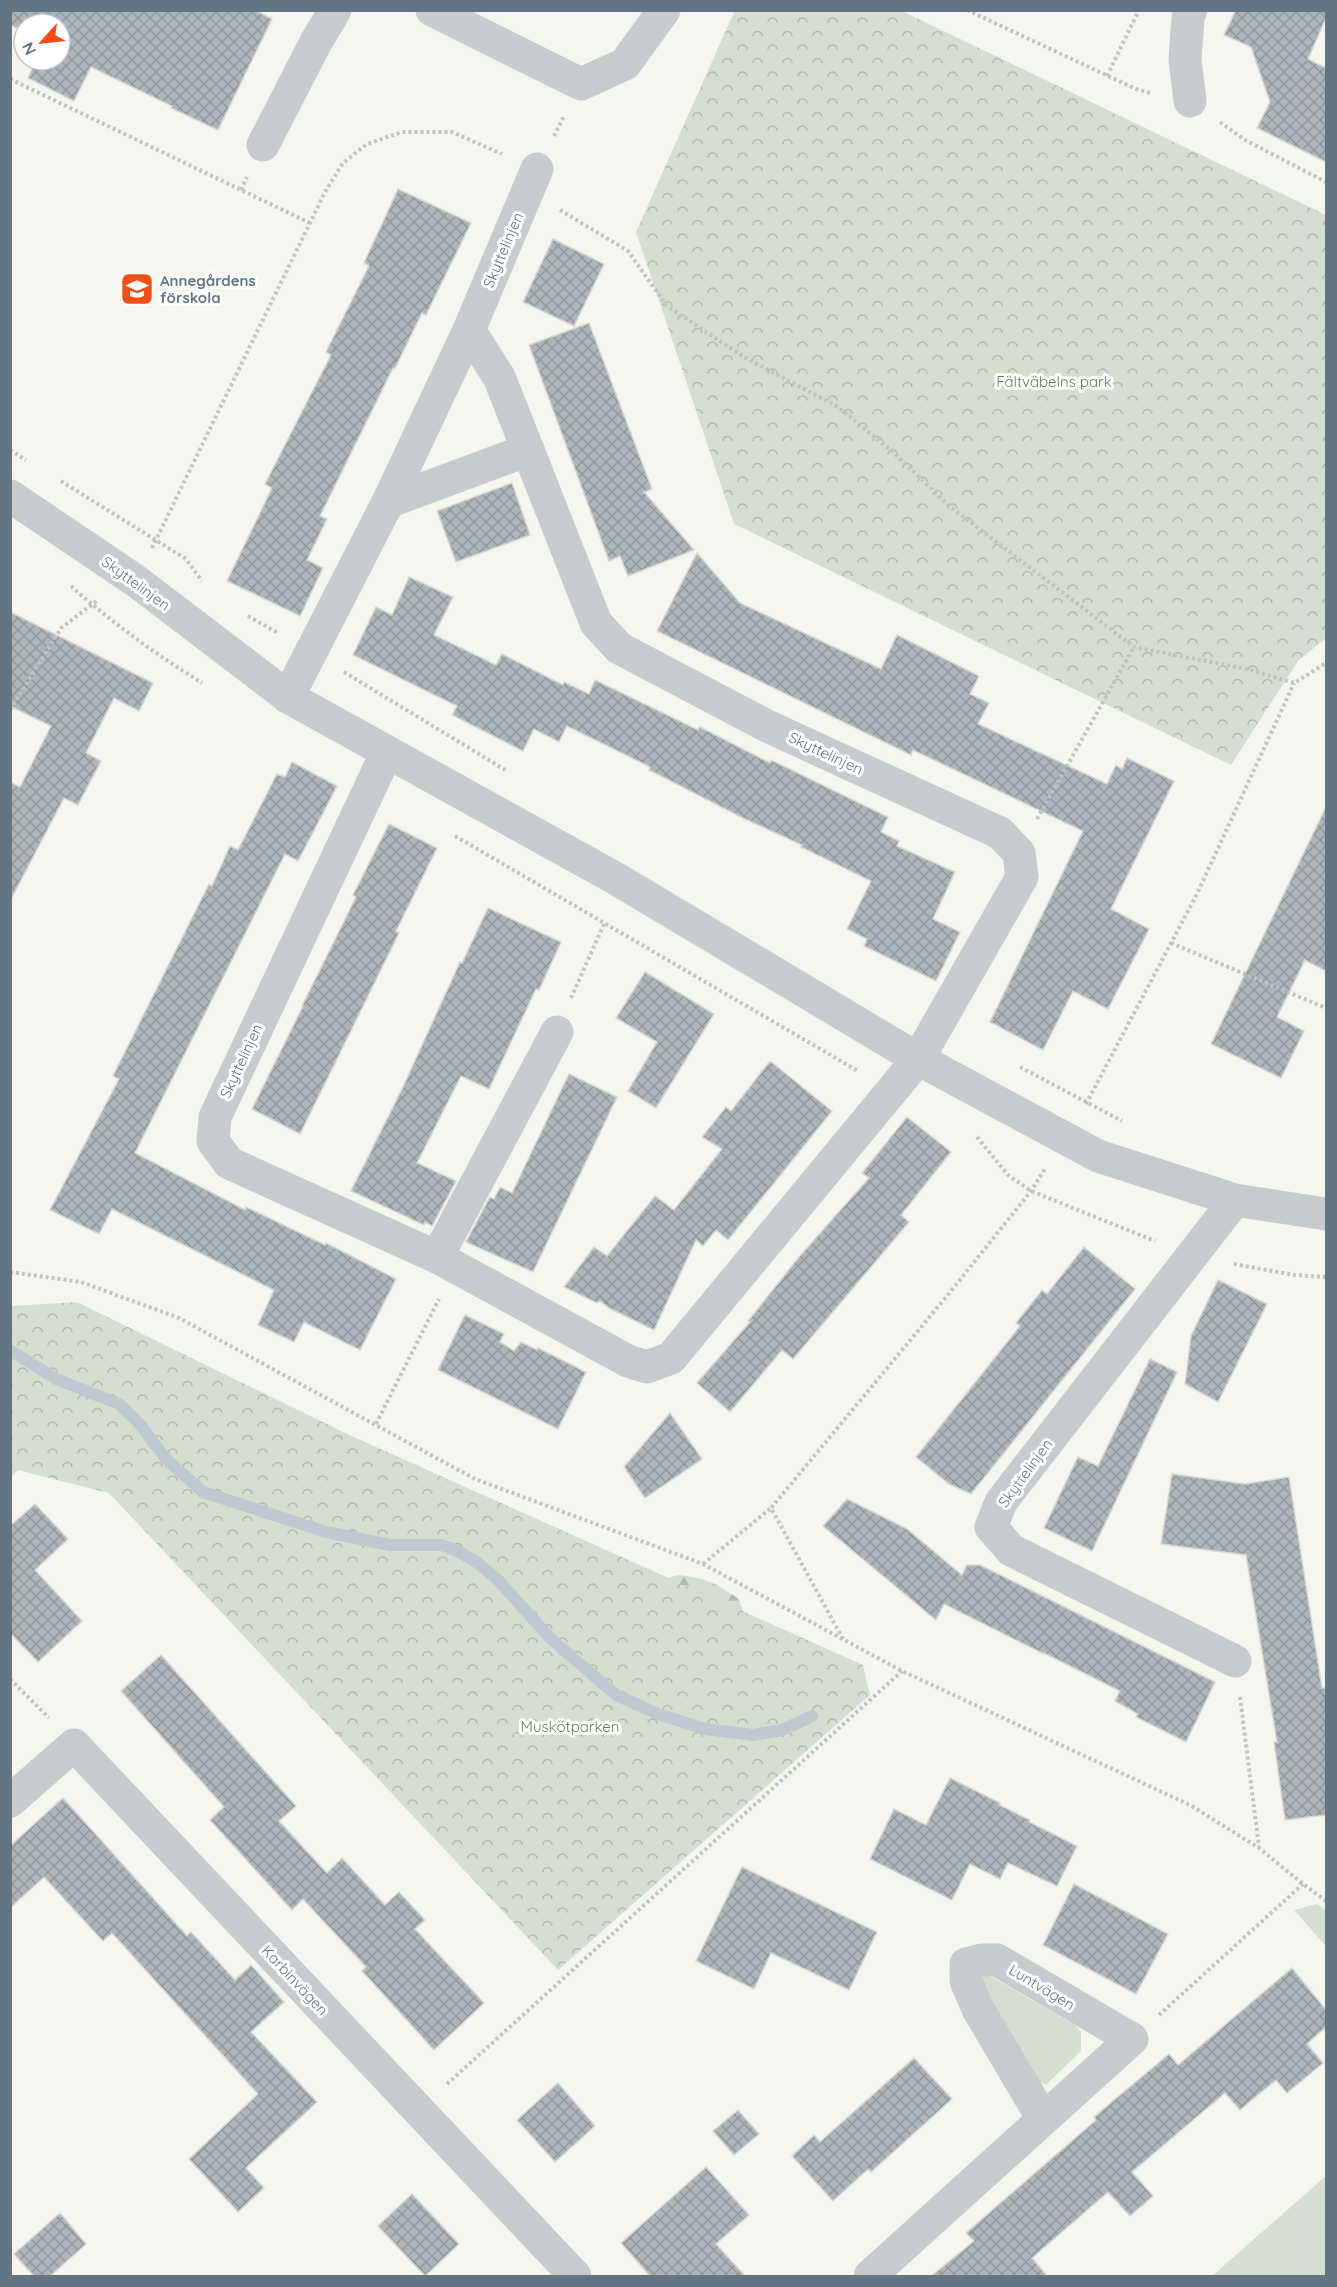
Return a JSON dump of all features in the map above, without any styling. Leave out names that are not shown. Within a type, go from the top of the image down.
[{"type":"street","points":[[263,145],[335,10]]},
{"type":"street","points":[[432,10],[581,84],[625,64],[664,10]]},
{"type":"street","points":[[1190,101],[1185,60],[1188,17],[1191,10]]},
{"type":"street","name":"Skyttelinjen","points":[[288,697],[388,502],[469,330],[533,181]]},
{"type":"street","name":"Skyttelinjen","points":[[387,754],[215,1117],[213,1141],[229,1163],[446,1262],[628,1361],[647,1367],[671,1358],[918,1059],[1022,877],[1019,853],[1000,833],[767,726],[619,648],[596,623],[499,377],[469,330]]},
{"type":"street","points":[[388,502],[528,450]]},
{"type":"street","name":"Skyttelinjen","points":[[10,495],[136,581],[288,697],[387,754],[615,878],[918,1059],[1098,1156],[1235,1200],[1326,1214]]},
{"type":"street","points":[[446,1262],[557,1032]]},
{"type":"street","name":"Skyttelinjen","points":[[1235,1200],[1001,1502],[991,1527],[1011,1550],[1235,1661]]},
{"type":"street","points":[[10,1801],[74,1744]]},
{"type":"street","name":"Karbinvägen","points":[[74,1744],[575,2277]]},
{"type":"street","name":"Luntvägen","points":[[1043,2119],[978,2009],[966,1981],[966,1964],[982,1960],[998,1960],[1132,2040]]},
{"type":"street","points":[[870,2277],[1132,2040]]},
{"type":"path","points":[[1107,76],[1139,10]]},
{"type":"path","points":[[10,79],[310,223]]},
{"type":"path","points":[[533,181],[581,84]]},
{"type":"path","points":[[10,710],[61,628],[91,604],[136,581],[310,223],[343,163],[368,142],[402,132],[452,132],[533,181],[628,251],[667,306],[744,357],[838,407],[892,451],[948,505],[1134,647],[1247,669],[1294,683]]},
{"type":"path","points":[[10,450],[30,462]]},
{"type":"path","points":[[59,480],[186,559],[204,584]]},
{"type":"path","points":[[240,611],[512,774]]},
{"type":"path","points":[[1019,853],[1134,647]]},
{"type":"path","points":[[703,1564],[771,1508],[1031,1191],[1088,1102],[1197,894],[1294,683],[1326,663]]},
{"type":"path","points":[[557,1032],[604,924]]},
{"type":"path","points":[[1171,943],[1326,1008]]},
{"type":"path","points":[[1018,1066],[1126,1123]]},
{"type":"path","points":[[376,1424],[446,1262]]},
{"type":"path","points":[[10,1272],[81,1282],[179,1318],[475,1479],[703,1564],[902,1671],[1190,1805],[1259,1848],[1326,1901]]},
{"type":"path","points":[[771,1508],[844,1640]]},
{"type":"path","points":[[1235,1661],[1259,1848]]},
{"type":"path","points":[[417,2111],[902,1671]]},
{"type":"path","points":[[10,1679],[74,1744]]},
{"type":"path","points":[[1132,2040],[1303,1884]]},
{"type":"green space","name":"Fältväbelns park","points":[[735,10],[902,11],[1326,215],[1326,638],[1298,661],[1231,765],[734,524],[636,232]]},
{"type":"green space","name":"Muskötparken","points":[[77,1302],[345,1433],[863,1665],[870,1695],[558,1970],[109,1493],[18,1470],[11,1477],[11,1306]]},
{"type":"green space","points":[[678,1575],[710,1582],[724,1589],[739,1599],[744,1615],[658,1581]]},
{"type":"green space","points":[[1317,1904],[1326,1911],[1326,1946],[1294,1910]]},
{"type":"green space","points":[[983,1972],[1075,2025],[1081,2032],[1081,2051],[1046,2085],[1036,2080],[977,1981]]},
{"type":"green space","points":[[1326,2176],[1326,2276],[1212,2276]]},
{"type":"building","points":[[10,10],[255,10],[272,19],[218,130],[91,67],[74,101],[28,78],[31,72],[72,72],[72,12],[12,12],[12,26],[10,25]]},
{"type":"building","points":[[1236,10],[1326,10],[1326,18],[1308,59],[1326,68],[1326,162],[1257,128],[1270,102],[1251,47],[1224,35]]},
{"type":"building","points":[[398,189],[471,223],[426,315],[422,313],[393,368],[320,516],[327,519],[307,560],[323,568],[300,616],[227,581],[272,488],[265,484],[331,355],[326,352],[369,266],[364,263]]},
{"type":"building","points":[[553,239],[604,264],[574,326],[523,302]]},
{"type":"building","points":[[589,323],[652,489],[644,492],[694,550],[628,576],[620,556],[609,561],[529,345]]},
{"type":"building","points":[[512,483],[530,535],[456,562],[437,511]]},
{"type":"building","points":[[697,553],[740,603],[881,669],[897,635],[979,676],[970,694],[989,703],[978,724],[1107,784],[1116,765],[1122,769],[1127,758],[1174,781],[1111,909],[1149,929],[1108,1009],[1073,991],[1043,1050],[990,1022],[1083,831],[913,750],[911,755],[657,631]]},
{"type":"building","points":[[409,577],[453,597],[434,635],[496,665],[502,654],[563,685],[564,682],[589,694],[595,680],[698,730],[700,727],[770,763],[771,760],[888,817],[881,832],[899,841],[897,846],[955,872],[933,919],[960,932],[936,981],[864,946],[867,939],[847,929],[871,881],[801,847],[802,845],[743,818],[649,770],[650,767],[567,726],[559,742],[534,729],[523,751],[452,715],[457,706],[353,655],[376,607],[392,615]]},
{"type":"building","points":[[10,612],[153,683],[139,711],[114,698],[86,753],[101,761],[78,805],[64,798],[10,901],[10,782],[20,787],[51,726],[10,706]]},
{"type":"building","points":[[292,762],[337,786],[298,861],[285,854],[135,1153],[245,1210],[246,1207],[325,1245],[326,1243],[396,1279],[360,1350],[304,1322],[294,1342],[258,1325],[274,1290],[112,1209],[99,1234],[50,1210],[119,1079],[113,1076],[209,884],[212,886],[230,846],[238,850],[277,774],[285,777]]},
{"type":"building","points":[[1326,807],[1326,971],[1305,960],[1277,1017],[1304,1031],[1281,1078],[1211,1044]]},
{"type":"building","points":[[389,824],[437,848],[396,931],[399,933],[300,1134],[252,1109],[356,897],[353,895]]},
{"type":"building","points":[[488,908],[561,942],[489,1089],[461,1076],[417,1163],[456,1181],[432,1226],[425,1222],[424,1225],[351,1191]]},
{"type":"building","points":[[645,972],[714,1014],[656,1108],[628,1091],[657,1042],[616,1018]]},
{"type":"building","points":[[770,1061],[832,1111],[728,1240],[716,1230],[703,1246],[696,1240],[654,1330],[609,1308],[600,1301],[597,1303],[564,1287],[594,1247],[607,1256],[655,1196],[674,1210],[722,1149],[702,1137],[726,1107],[731,1111]]},
{"type":"building","points":[[569,1074],[617,1097],[533,1272],[466,1242],[490,1197],[494,1199],[500,1187],[512,1193]]},
{"type":"building","points":[[907,1117],[951,1152],[901,1215],[909,1222],[793,1359],[782,1350],[730,1412],[697,1383],[750,1322],[748,1321],[799,1257],[869,1178],[862,1173]]},
{"type":"building","points":[[1084,1247],[1135,1289],[971,1494],[949,1484],[916,1457],[1020,1326],[1016,1323],[1042,1290],[1047,1294]]},
{"type":"building","points":[[1218,1280],[1267,1304],[1218,1402],[1185,1384],[1191,1336]]},
{"type":"building","points":[[465,1315],[504,1334],[500,1342],[514,1351],[521,1342],[586,1372],[558,1429],[438,1370]]},
{"type":"building","points":[[1150,1359],[1177,1372],[1092,1551],[1044,1528],[1078,1457],[1098,1466]]},
{"type":"building","points":[[670,1413],[702,1459],[645,1498],[624,1467]]},
{"type":"building","points":[[1172,1474],[1245,1484],[1289,1477],[1322,1688],[1326,1688],[1326,1815],[1285,1820],[1274,1742],[1277,1742],[1246,1555],[1161,1544]]},
{"type":"building","points":[[847,1499],[907,1529],[962,1575],[967,1565],[980,1565],[1215,1682],[1186,1742],[1136,1717],[1138,1714],[1115,1701],[1120,1691],[944,1604],[936,1620],[823,1526]]},
{"type":"building","points":[[35,1504],[68,1539],[35,1570],[82,1621],[38,1662],[10,1633],[10,1526]]},
{"type":"building","points":[[161,1655],[296,1806],[279,1821],[327,1873],[342,1858],[385,1905],[399,1892],[425,1920],[415,1929],[484,2003],[434,2050],[362,1971],[366,1967],[303,1899],[292,1910],[210,1820],[224,1807],[121,1691]]},
{"type":"building","points":[[950,1778],[1077,1846],[1057,1886],[1008,1863],[1000,1879],[970,1864],[952,1900],[870,1859],[894,1809],[926,1825]]},
{"type":"building","points":[[63,1798],[187,1936],[191,1932],[235,1980],[251,1965],[284,2002],[251,2032],[317,2102],[246,2168],[264,2188],[238,2212],[189,2159],[258,2094],[112,1933],[103,1941],[44,1877],[10,1908],[10,1846]]},
{"type":"building","points":[[742,1867],[877,1932],[849,1990],[771,1953],[754,1989],[696,1961]]},
{"type":"building","points":[[1074,1884],[1168,1934],[1136,1994],[1043,1945]]},
{"type":"building","points":[[1292,1968],[1326,2010],[1326,2027],[1307,2044],[1323,2063],[1287,2093],[1276,2080],[1240,2110],[1225,2093],[1132,2172],[1153,2196],[1130,2216],[1108,2192],[1032,2258],[1048,2277],[930,2277],[974,2241],[966,2233],[1096,2120],[1094,2117],[1169,2054],[1178,2065]]},
{"type":"building","points":[[914,2058],[952,2099],[871,2172],[868,2169],[833,2201],[792,2156],[814,2135],[820,2142]]},
{"type":"building","points":[[558,2083],[595,2126],[555,2162],[517,2120]]},
{"type":"building","points":[[738,2110],[759,2134],[734,2155],[713,2131]]},
{"type":"building","points":[[706,2167],[749,2215],[716,2244],[746,2277],[651,2277],[621,2243]]},
{"type":"building","points":[[412,2194],[459,2244],[425,2276],[378,2226]]},
{"type":"building","points":[[60,2213],[86,2244],[49,2277],[35,2277],[14,2254]]},
{"type":"waterway","points":[[10,1350],[56,1379],[119,1404],[138,1422],[166,1459],[203,1492],[326,1532],[390,1545],[442,1545],[459,1552],[478,1563],[498,1580],[551,1639],[616,1695],[658,1714],[705,1729],[753,1735],[782,1730],[812,1716]]},
{"type":"place","name":"Annegårdens förskola","points":[[137,289]]}]
